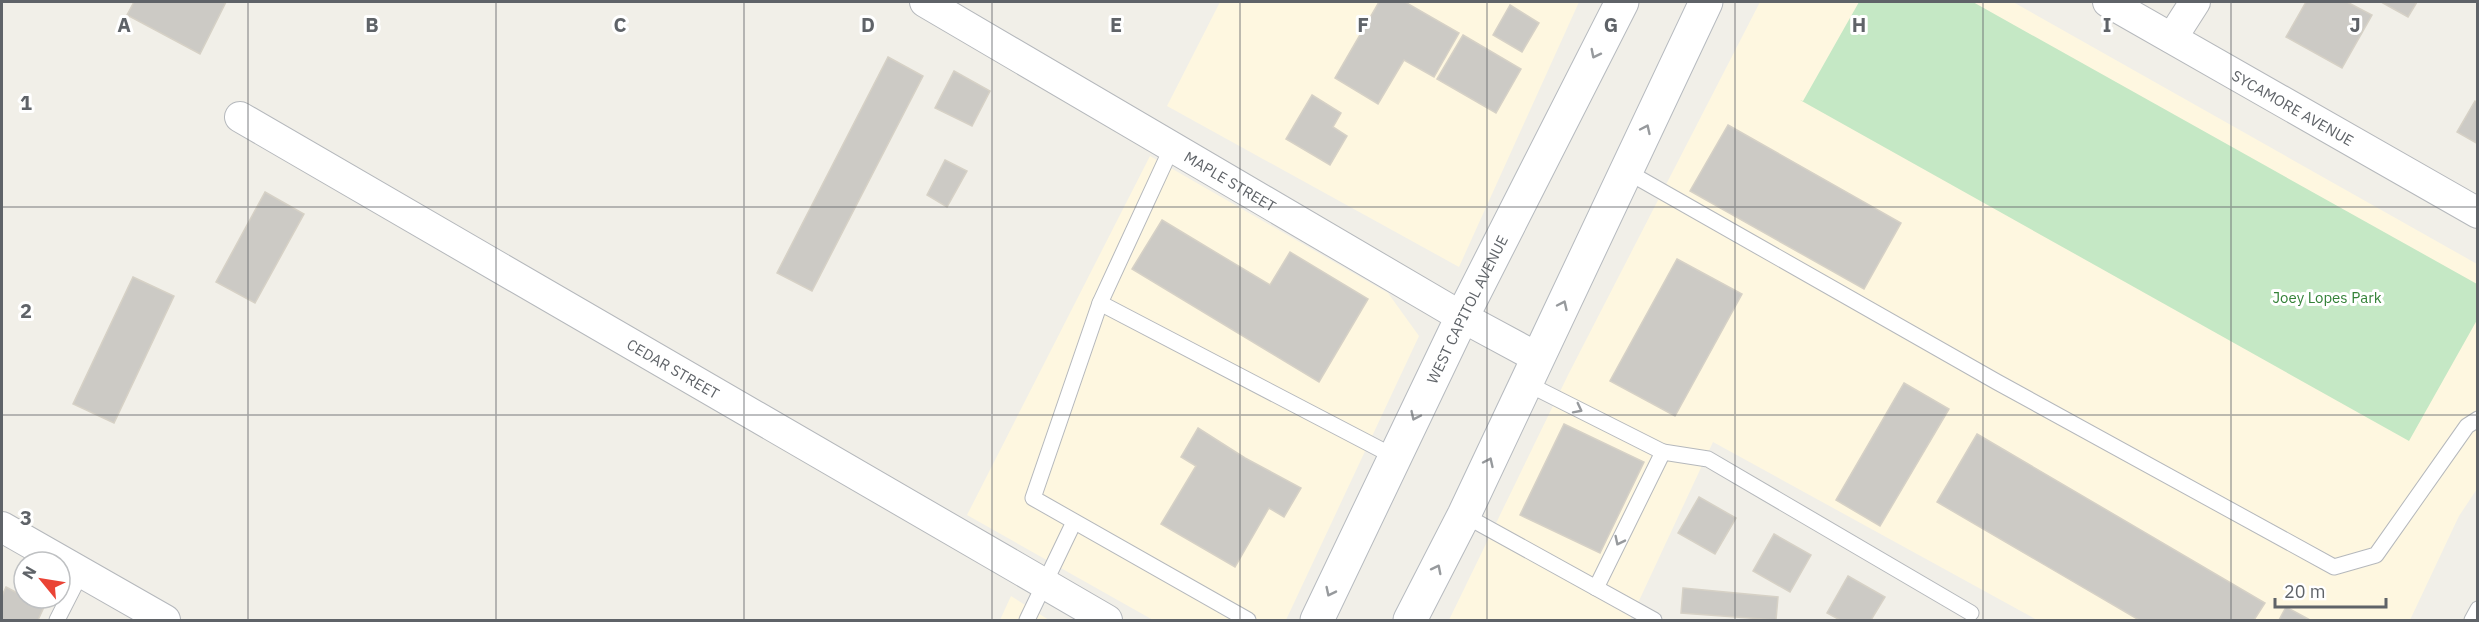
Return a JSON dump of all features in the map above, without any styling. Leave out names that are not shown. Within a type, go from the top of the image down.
[{"type":"main road","name":"WEST CAPITOL AVENUE","points":[[1317,621],[1462,317],[1622,2]]},
{"type":"main road","points":[[1410,621],[1464,515],[1706,2]]},
{"type":"street","name":"MAPLE STREET","points":[[925,2],[1462,317],[1532,371]]},
{"type":"street","name":"SYCAMORE AVENUE","points":[[2108,2],[2478,213]]},
{"type":"street","points":[[2172,38],[2195,2]]},
{"type":"street","name":"CEDAR STREET","points":[[240,117],[1107,621]]},
{"type":"street","points":[[2,527],[165,621]]},
{"type":"lane","points":[[1172,147],[1101,303],[1033,498],[1248,621]]},
{"type":"lane","points":[[1626,171],[1996,382],[2334,567],[2376,555],[2460,435],[2467,426],[2478,419]]},
{"type":"lane","points":[[1101,303],[1395,457]]},
{"type":"lane","points":[[1532,371],[1663,452],[1708,459],[1971,613]]},
{"type":"lane","points":[[1596,588],[1663,452]]},
{"type":"lane","points":[[1464,515],[1654,621]]},
{"type":"lane","points":[[1028,621],[1074,522]]},
{"type":"lane","points":[[57,621],[81,573]]},
{"type":"lane","points":[[2472,621],[2478,609]]},
{"type":"shaded area","points":[[1220,2],[1579,2],[1459,267],[1167,106]]},
{"type":"shaded area","points":[[1760,2],[2013,2],[2477,264],[2477,489],[2459,516],[2410,620],[2037,620],[1713,442],[1630,620],[1449,620],[1568,375]]},
{"type":"shaded area","points":[[1150,156],[1388,293],[1419,336],[1286,620],[1153,620],[967,515]]},
{"type":"shaded area","points":[[1011,596],[1049,620],[1000,620]]},
{"type":"green space","name":"Joey Lopes Park","points":[[1859,2],[1973,2],[2477,284],[2477,320],[2409,441],[1800,100],[1803,101]]},
{"type":"building","points":[[134,2],[226,2],[200,54],[127,15]]},
{"type":"building","points":[[1379,2],[1405,2],[1459,33],[1434,77],[1404,60],[1378,104],[1335,78]]},
{"type":"building","points":[[2306,2],[2347,2],[2372,15],[2342,68],[2286,37]]},
{"type":"building","points":[[2381,2],[2417,2],[2408,17]]},
{"type":"building","points":[[1510,5],[1539,23],[1522,52],[1493,35]]},
{"type":"building","points":[[1463,35],[1521,69],[1496,113],[1437,79]]},
{"type":"building","points":[[888,57],[923,76],[812,291],[777,273]]},
{"type":"building","points":[[954,71],[990,91],[972,126],[935,108]]},
{"type":"building","points":[[1312,95],[1341,113],[1333,127],[1347,136],[1330,165],[1286,139]]},
{"type":"building","points":[[2475,101],[2478,103],[2478,144],[2457,132]]},
{"type":"building","points":[[1728,125],[1901,223],[1864,289],[1690,191]]},
{"type":"building","points":[[945,160],[967,171],[947,207],[927,195]]},
{"type":"building","points":[[265,192],[304,214],[255,303],[216,282]]},
{"type":"building","points":[[1162,220],[1270,285],[1290,252],[1368,299],[1319,382],[1132,269]]},
{"type":"building","points":[[1677,259],[1742,294],[1675,416],[1610,381]]},
{"type":"building","points":[[133,277],[174,296],[114,423],[73,404]]},
{"type":"building","points":[[1904,383],[1949,409],[1880,526],[1836,500]]},
{"type":"building","points":[[1564,424],[1644,462],[1600,553],[1520,515]]},
{"type":"building","points":[[1198,428],[1245,458],[1301,488],[1284,517],[1269,508],[1235,567],[1161,524],[1196,466],[1181,457]]},
{"type":"building","points":[[1977,434],[2265,603],[2254,620],[2139,620],[1937,502]]},
{"type":"building","points":[[1699,497],[1736,518],[1715,554],[1678,533]]},
{"type":"building","points":[[1774,534],[1811,555],[1790,592],[1753,571]]},
{"type":"building","points":[[1848,576],[1885,597],[1871,620],[1840,620],[1827,613]]},
{"type":"building","points":[[6,587],[12,590],[12,610],[43,610],[38,620],[2,620],[2,596]]},
{"type":"building","points":[[1683,588],[1778,597],[1776,620],[1681,613]]},
{"type":"building","points":[[2286,607],[2310,620],[2279,620]]}]
